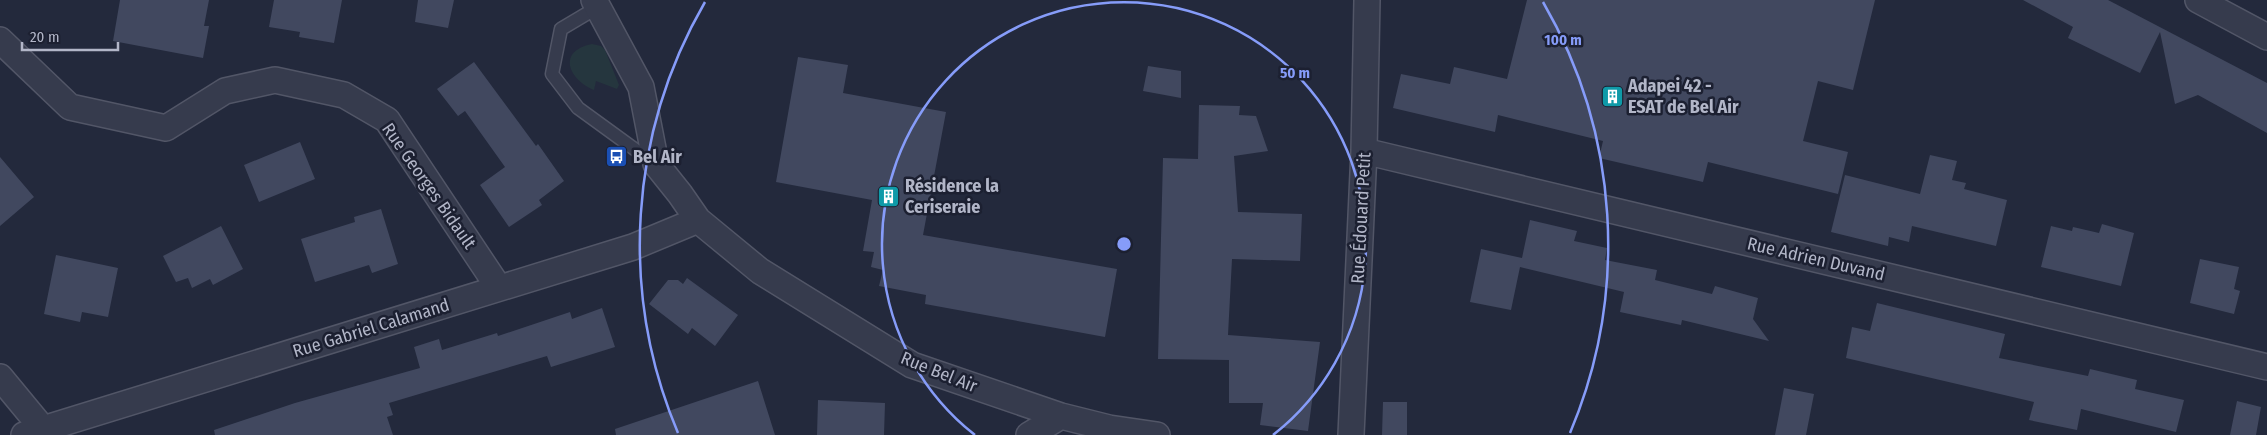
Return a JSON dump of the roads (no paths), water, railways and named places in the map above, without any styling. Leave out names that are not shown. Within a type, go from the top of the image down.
[{"type":"street","name":"Rue Édouard Petit","points":[[1351,435],[1364,151],[1367,0]]},
{"type":"street","points":[[2198,0],[2267,37]]},
{"type":"street","points":[[596,3],[642,88],[656,164]]},
{"type":"street","name":"Rue Georges Bidault","points":[[0,40],[70,108],[166,128],[225,91],[275,80],[344,95],[386,120],[499,288]]},
{"type":"street","name":"Rue Adrien Duvand","points":[[1364,151],[2267,368]]},
{"type":"street","name":"Rue Bel Air","points":[[656,164],[698,220],[760,272],[912,365],[1061,416],[1109,428],[1157,435]]},
{"type":"street","name":"Rue Gabriel Calamand","points":[[0,377],[33,432],[633,247],[698,220]]},
{"type":"street","points":[[1028,435],[1061,416]]},
{"type":"lane","points":[[596,3],[561,29],[552,74],[578,108],[656,164]]},
{"type":"place","name":"Adapei 42 - ESAT de Bel Air","points":[[1612,96]]},
{"type":"place","name":"Bel Air","points":[[617,157]]},
{"type":"place","name":"Résidence la Ceriseraie","points":[[889,196]]}]
